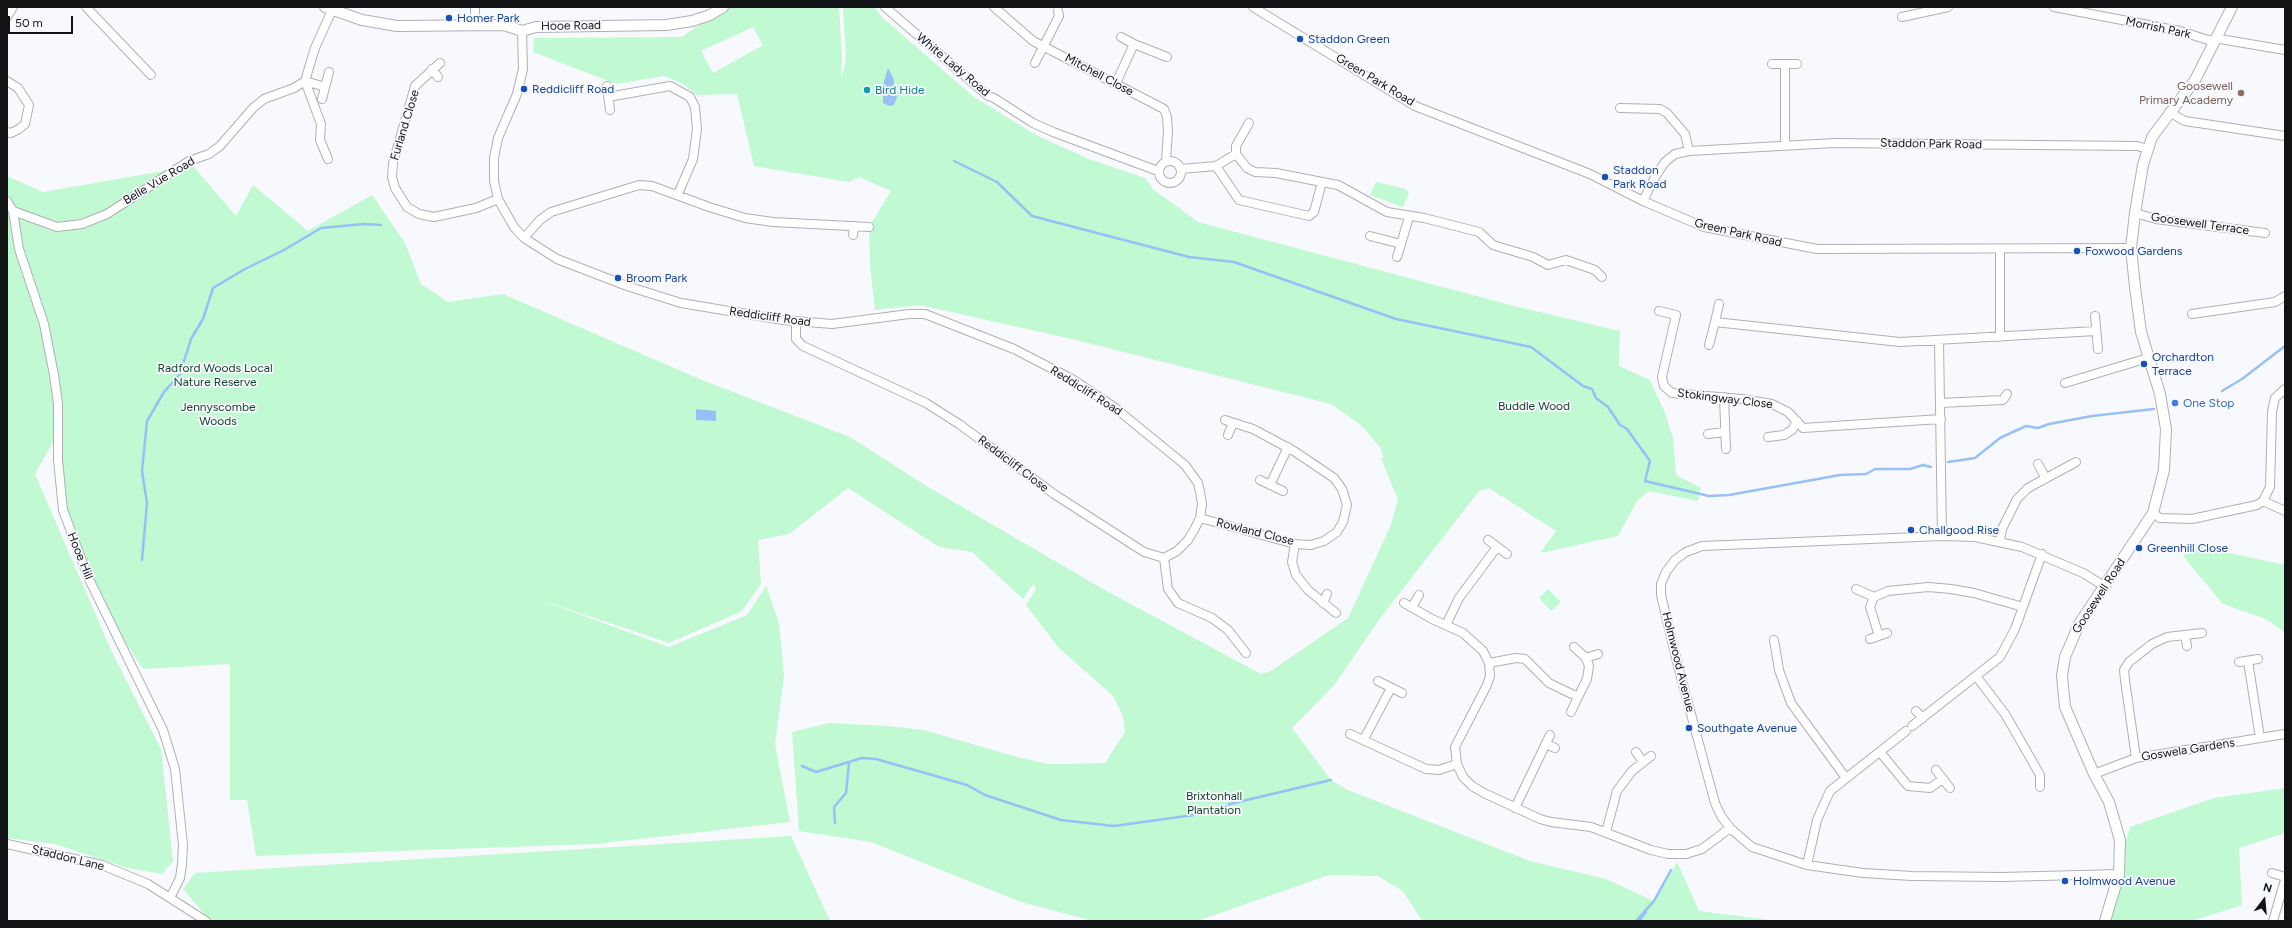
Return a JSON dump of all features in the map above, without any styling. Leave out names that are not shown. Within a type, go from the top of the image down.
[{"type":"street","points":[[7,17],[13,7]]},
{"type":"street","points":[[86,7],[150,75]]},
{"type":"street","points":[[475,26],[476,7]]},
{"type":"street","name":"Hooe Road","points":[[328,9],[362,20],[397,26],[507,25],[522,31],[536,27],[666,25],[692,21],[710,16],[723,7]]},
{"type":"street","name":"White Lady Road","points":[[885,7],[988,96],[994,98],[1033,123],[1053,132],[1158,171],[1161,180],[1170,183],[1180,177],[1181,169]]},
{"type":"street","name":"Mitchell Close","points":[[994,7],[1033,41],[1164,109],[1168,117],[1166,161]]},
{"type":"street","name":"Green Park Road","points":[[1253,7],[1415,106],[1590,174],[1643,201],[1704,227],[1817,249],[2131,248]]},
{"type":"street","points":[[1902,18],[1948,7]]},
{"type":"street","name":"Morrish Park","points":[[2054,7],[2180,31],[2208,40],[2214,39],[2285,50]]},
{"type":"street","name":"Goosewell Road","points":[[2105,921],[2119,874],[2120,840],[2109,802],[2094,774],[2065,707],[2062,676],[2071,640],[2104,586],[2153,513],[2164,470],[2166,430],[2160,394],[2148,358],[2138,313],[2131,248],[2136,213],[2148,149],[2152,137],[2194,80],[2232,7]]},
{"type":"street","points":[[328,9],[305,81],[321,124],[320,140],[328,159]]},
{"type":"street","points":[[1035,63],[1059,16],[1058,11]]},
{"type":"street","name":"Reddicliff Road","points":[[522,31],[523,69],[517,94],[498,138],[494,158],[494,181],[498,199],[514,228],[524,238],[557,259],[654,295],[710,308],[796,321],[832,324],[910,314],[925,314],[1014,349],[1090,391],[1146,432],[1184,465],[1198,483],[1202,504],[1200,518]]},
{"type":"street","points":[[1121,37],[1134,44],[1167,57]]},
{"type":"street","points":[[1116,83],[1134,44]]},
{"type":"street","name":"Furland Close","points":[[440,63],[415,86],[393,163],[392,177],[395,188],[407,207],[419,214],[434,217],[476,208],[498,199]]},
{"type":"street","points":[[1772,64],[1797,64]]},
{"type":"street","points":[[1785,64],[1785,145]]},
{"type":"street","points":[[432,69],[438,77]]},
{"type":"street","points":[[322,99],[329,72]]},
{"type":"street","points":[[7,81],[18,88],[29,105],[25,124],[11,133],[7,132]]},
{"type":"street","points":[[305,81],[325,87]]},
{"type":"street","name":"Belle Vue Road","points":[[13,211],[57,227],[82,224],[107,214],[189,161],[209,154],[220,146],[253,108],[264,99],[294,88],[305,81]]},
{"type":"street","points":[[607,86],[610,110]]},
{"type":"street","points":[[608,97],[670,86],[690,97],[695,108],[697,129],[693,159],[678,194]]},
{"type":"street","points":[[1620,108],[1634,104],[1660,109],[1667,113],[1685,134],[1689,151]]},
{"type":"street","points":[[2169,112],[2185,121],[2285,136]]},
{"type":"street","points":[[1249,123],[1236,146],[1236,154],[1248,168],[1255,172],[1276,173],[1338,185],[1387,212],[1409,217],[1424,218],[1478,232],[1493,245],[1533,257],[1548,265],[1566,260],[1595,270],[1602,277]]},
{"type":"street","name":"Staddon Park Road","points":[[1643,201],[1655,177],[1665,162],[1675,154],[1689,151],[1835,143],[2130,146],[2148,149]]},
{"type":"street","points":[[1158,171],[1161,164],[1166,161],[1176,163],[1181,169],[1216,166],[1236,154]]},
{"type":"street","points":[[1216,166],[1239,200],[1309,216],[1314,212],[1322,182]]},
{"type":"street","points":[[524,238],[540,220],[551,212],[639,185],[652,186],[678,194],[710,207],[745,218],[854,230],[869,227]]},
{"type":"street","name":"Hooe Hill","points":[[7,201],[13,211],[19,249],[44,324],[54,375],[58,404],[58,460],[63,510],[88,577],[163,730],[175,769],[183,844],[180,878],[170,898]]},
{"type":"street","name":"Goosewell Terrace","points":[[2136,213],[2156,219],[2265,233]]},
{"type":"street","points":[[1397,257],[1409,217]]},
{"type":"street","points":[[1370,236],[1401,244]]},
{"type":"street","points":[[2000,249],[2000,337]]},
{"type":"street","points":[[2192,314],[2206,308],[2275,302],[2285,296]]},
{"type":"street","points":[[1709,345],[1720,304]]},
{"type":"street","name":"Stokingway Close","points":[[1659,311],[1676,316],[1662,377],[1664,386],[1672,392],[1724,397],[1775,405],[1788,412],[1803,428],[1941,419]]},
{"type":"street","points":[[2095,316],[2098,349]]},
{"type":"street","name":"Reddicliff Close","points":[[796,321],[796,339],[803,346],[926,403],[959,424],[1054,494],[1092,519],[1144,552],[1164,558]]},
{"type":"street","points":[[1715,322],[1900,342],[1940,341],[2096,331]]},
{"type":"street","points":[[1940,341],[1942,536]]},
{"type":"street","points":[[2064,384],[2148,358]]},
{"type":"street","points":[[2153,513],[2160,518],[2192,520],[2257,505],[2263,501],[2270,487],[2272,412],[2275,398],[2285,389]]},
{"type":"street","points":[[1940,403],[2003,400],[2007,394]]},
{"type":"street","points":[[1724,397],[1726,449]]},
{"type":"street","name":"Rowland Close","points":[[1200,518],[1295,544],[1311,545],[1324,541],[1337,532],[1343,522],[1347,505],[1342,489],[1334,478],[1288,448],[1253,429],[1229,422],[1228,435]]},
{"type":"street","points":[[1768,437],[1784,435],[1792,430],[1797,422]]},
{"type":"street","points":[[1708,434],[1725,432]]},
{"type":"street","points":[[1270,485],[1288,448]]},
{"type":"street","points":[[2000,541],[2002,529],[2017,499],[2028,488],[2045,477],[2076,462]]},
{"type":"street","points":[[2038,464],[2045,477]]},
{"type":"street","points":[[1260,480],[1283,492]]},
{"type":"street","points":[[2263,501],[2285,511]]},
{"type":"street","points":[[1200,518],[1188,540],[1178,551],[1164,558],[1168,589],[1178,603],[1212,618],[1223,626],[1237,639],[1246,653]]},
{"type":"street","name":"Holmwood Avenue","points":[[2104,586],[2084,573],[2042,554],[2000,541],[1942,536],[1702,546],[1686,552],[1675,560],[1666,572],[1661,584],[1661,596],[1676,659],[1715,803],[1737,837],[1752,847],[1807,865],[1863,873],[1939,877],[2119,874]]},
{"type":"street","points":[[1488,540],[1507,554]]},
{"type":"street","points":[[1295,544],[1292,562],[1296,575],[1308,590],[1336,613]]},
{"type":"street","points":[[1446,625],[1459,598],[1498,547]]},
{"type":"street","points":[[1807,865],[1817,820],[1823,802],[1830,791],[1993,664],[2003,651],[2015,629],[2042,554]]},
{"type":"street","points":[[1856,589],[1874,597]]},
{"type":"street","points":[[1870,639],[1883,634],[1870,607],[1874,597],[1888,591],[1905,589],[1951,589],[1974,593],[2023,608]]},
{"type":"street","points":[[1323,603],[1327,594]]},
{"type":"street","points":[[1419,594],[1408,605],[1446,625],[1463,632],[1476,642],[1483,651],[1489,663],[1490,676],[1487,685],[1456,747],[1457,764],[1463,777],[1472,786],[1515,808],[1551,822],[1591,827],[1651,850],[1668,854],[1686,854],[1702,849],[1730,828]]},
{"type":"street","points":[[2136,758],[2124,670],[2129,662],[2152,644],[2167,637],[2202,632]]},
{"type":"street","points":[[2185,635],[2187,646]]},
{"type":"street","points":[[1774,640],[1779,670],[1791,702],[1846,778]]},
{"type":"street","points":[[1571,712],[1587,679],[1589,666],[1586,658],[1574,647]]},
{"type":"street","points":[[1586,658],[1598,654]]},
{"type":"street","points":[[1489,663],[1516,658],[1525,659],[1549,683],[1578,697]]},
{"type":"street","points":[[2239,662],[2258,659]]},
{"type":"street","points":[[2248,661],[2260,738]]},
{"type":"street","points":[[1976,676],[2005,714],[2023,745],[2040,775],[2040,787]]},
{"type":"street","points":[[1378,681],[1402,693]]},
{"type":"street","points":[[1364,739],[1392,688]]},
{"type":"street","points":[[1916,711],[1923,718]]},
{"type":"street","points":[[1350,734],[1364,739],[1426,769],[1439,770],[1457,764]]},
{"type":"street","name":"Goswela Gardens","points":[[2094,774],[2136,758],[2285,734]]},
{"type":"street","points":[[1515,808],[1550,735]]},
{"type":"street","points":[[1546,744],[1556,748]]},
{"type":"street","points":[[1636,752],[1642,762]]},
{"type":"street","points":[[1880,752],[1908,786],[1930,788],[1943,779]]},
{"type":"street","points":[[1606,832],[1617,792],[1624,781],[1642,762],[1651,756]]},
{"type":"street","points":[[1936,770],[1950,788]]},
{"type":"street","name":"Staddon Lane","points":[[7,844],[102,865],[148,884],[206,921]]},
{"type":"street","points":[[2272,873],[2285,876]]},
{"type":"street","points":[[2273,921],[2285,880]]},
{"type":"green space","name":"Radford Woods Local Nature Reserve","points":[[724,7],[839,7],[842,58],[841,80],[846,59],[843,7],[874,7],[883,18],[974,97],[1036,135],[1089,159],[1145,178],[1154,190],[1198,222],[1514,306],[1620,331],[1619,366],[1650,380],[1665,413],[1673,438],[1676,475],[1701,488],[1698,501],[1649,491],[1637,501],[1618,536],[1540,553],[1556,531],[1489,488],[1479,491],[1381,617],[1335,684],[1292,728],[1331,780],[1348,790],[1530,861],[1606,879],[1654,901],[1677,862],[1699,911],[1778,921],[1422,921],[1403,891],[1378,876],[1329,875],[1197,921],[1093,921],[1021,902],[871,842],[799,831],[792,732],[829,723],[888,726],[924,730],[1017,757],[1049,764],[1070,764],[1105,763],[1125,732],[1123,716],[1113,696],[1058,647],[1026,605],[1036,589],[1033,584],[1023,599],[972,552],[939,547],[848,488],[789,534],[758,540],[761,584],[742,611],[669,643],[532,597],[669,647],[747,615],[766,586],[779,623],[784,675],[775,744],[790,822],[594,844],[256,856],[247,800],[230,800],[230,664],[143,669],[101,605],[69,527],[54,440],[35,474],[111,650],[161,749],[173,861],[162,874],[128,868],[55,844],[7,838],[7,176],[43,192],[175,169],[189,161],[236,216],[253,185],[308,231],[372,195],[405,243],[421,284],[448,302],[503,294],[702,380],[850,437],[928,487],[1103,589],[1261,674],[1271,671],[1348,618],[1390,527],[1398,500],[1381,458],[1384,458],[1380,447],[1361,425],[1331,404],[1076,340],[920,305],[875,310],[870,265],[869,227],[891,191],[859,177],[849,182],[754,166],[737,94],[697,95],[683,84],[664,76],[616,84],[533,52],[534,38],[682,37]],"holes":[[[753,27],[763,45],[713,73],[701,51]]]},
{"type":"green space","points":[[1376,182],[1406,189],[1409,193],[1403,207],[1370,195]]},
{"type":"green space","points":[[2197,546],[2285,565],[2285,633],[2268,620],[2223,604],[2183,556]]},
{"type":"green space","points":[[1548,589],[1561,602],[1551,611],[1539,598]]},
{"type":"green space","points":[[2285,788],[2285,833],[2239,848],[2242,905],[2192,921],[2105,921],[2130,827],[2214,798]]},
{"type":"green space","points":[[791,836],[830,921],[213,921],[207,917],[183,889],[195,873]]},
{"type":"water","points":[[888,68],[893,77],[897,97],[894,105],[889,106],[883,103],[883,85]]},
{"type":"water","points":[[696,409],[716,411],[716,421],[696,420]]},
{"type":"waterway","points":[[954,161],[997,182],[1032,216],[1189,257],[1234,262],[1396,319],[1531,347],[1583,386],[1592,389],[1596,398],[1608,407],[1620,425],[1627,429],[1650,461],[1645,481],[1709,496],[1729,495],[1840,475],[1866,474],[1875,469],[1910,469],[1923,465],[1931,467]]},
{"type":"waterway","points":[[142,560],[147,503],[142,471],[147,421],[164,392],[180,374],[191,339],[203,319],[213,288],[245,269],[284,250],[321,228],[364,224],[381,225]]},
{"type":"waterway","points":[[2222,391],[2242,379],[2285,346]]},
{"type":"waterway","points":[[1948,462],[1975,458],[2000,438],[2026,426],[2038,428],[2049,424],[2092,416],[2154,409]]},
{"type":"waterway","points":[[802,766],[816,772],[862,758],[876,759],[967,785],[985,795],[1061,820],[1114,826],[1201,814],[1230,804],[1331,780]]},
{"type":"waterway","points":[[835,823],[834,807],[846,793],[849,763]]},
{"type":"waterway","points":[[1636,921],[1654,901],[1671,870]]},
{"type":"waterway","points":[[1639,921],[1646,912]]},
{"type":"place","name":"Homer Park","points":[[449,18]]},
{"type":"place","name":"Staddon Green","points":[[1300,39]]},
{"type":"place","name":"Reddicliff Road","points":[[524,89]]},
{"type":"place","name":"Bird Hide","points":[[867,90]]},
{"type":"place","name":"Goosewell Primary Academy","points":[[2241,93]]},
{"type":"place","name":"Staddon Park Road","points":[[1605,177]]},
{"type":"place","name":"Foxwood Gardens","points":[[2077,251]]},
{"type":"place","name":"Broom Park","points":[[618,278]]},
{"type":"place","name":"Orchardton Terrace","points":[[2144,364]]},
{"type":"place","name":"One Stop","points":[[2175,403]]},
{"type":"place","name":"Challgood Rise","points":[[1911,530]]},
{"type":"place","name":"Greenhill Close","points":[[2139,548]]},
{"type":"place","name":"Southgate Avenue","points":[[1689,728]]},
{"type":"place","name":"Holmwood Avenue","points":[[2065,881]]},
{"type":"park label","name":"Buddle Wood","points":[[1534,406]]},
{"type":"park label","name":"Jennyscombe Woods","points":[[218,414]]},
{"type":"park label","name":"Brixtonhall Plantation","points":[[1214,803]]}]
